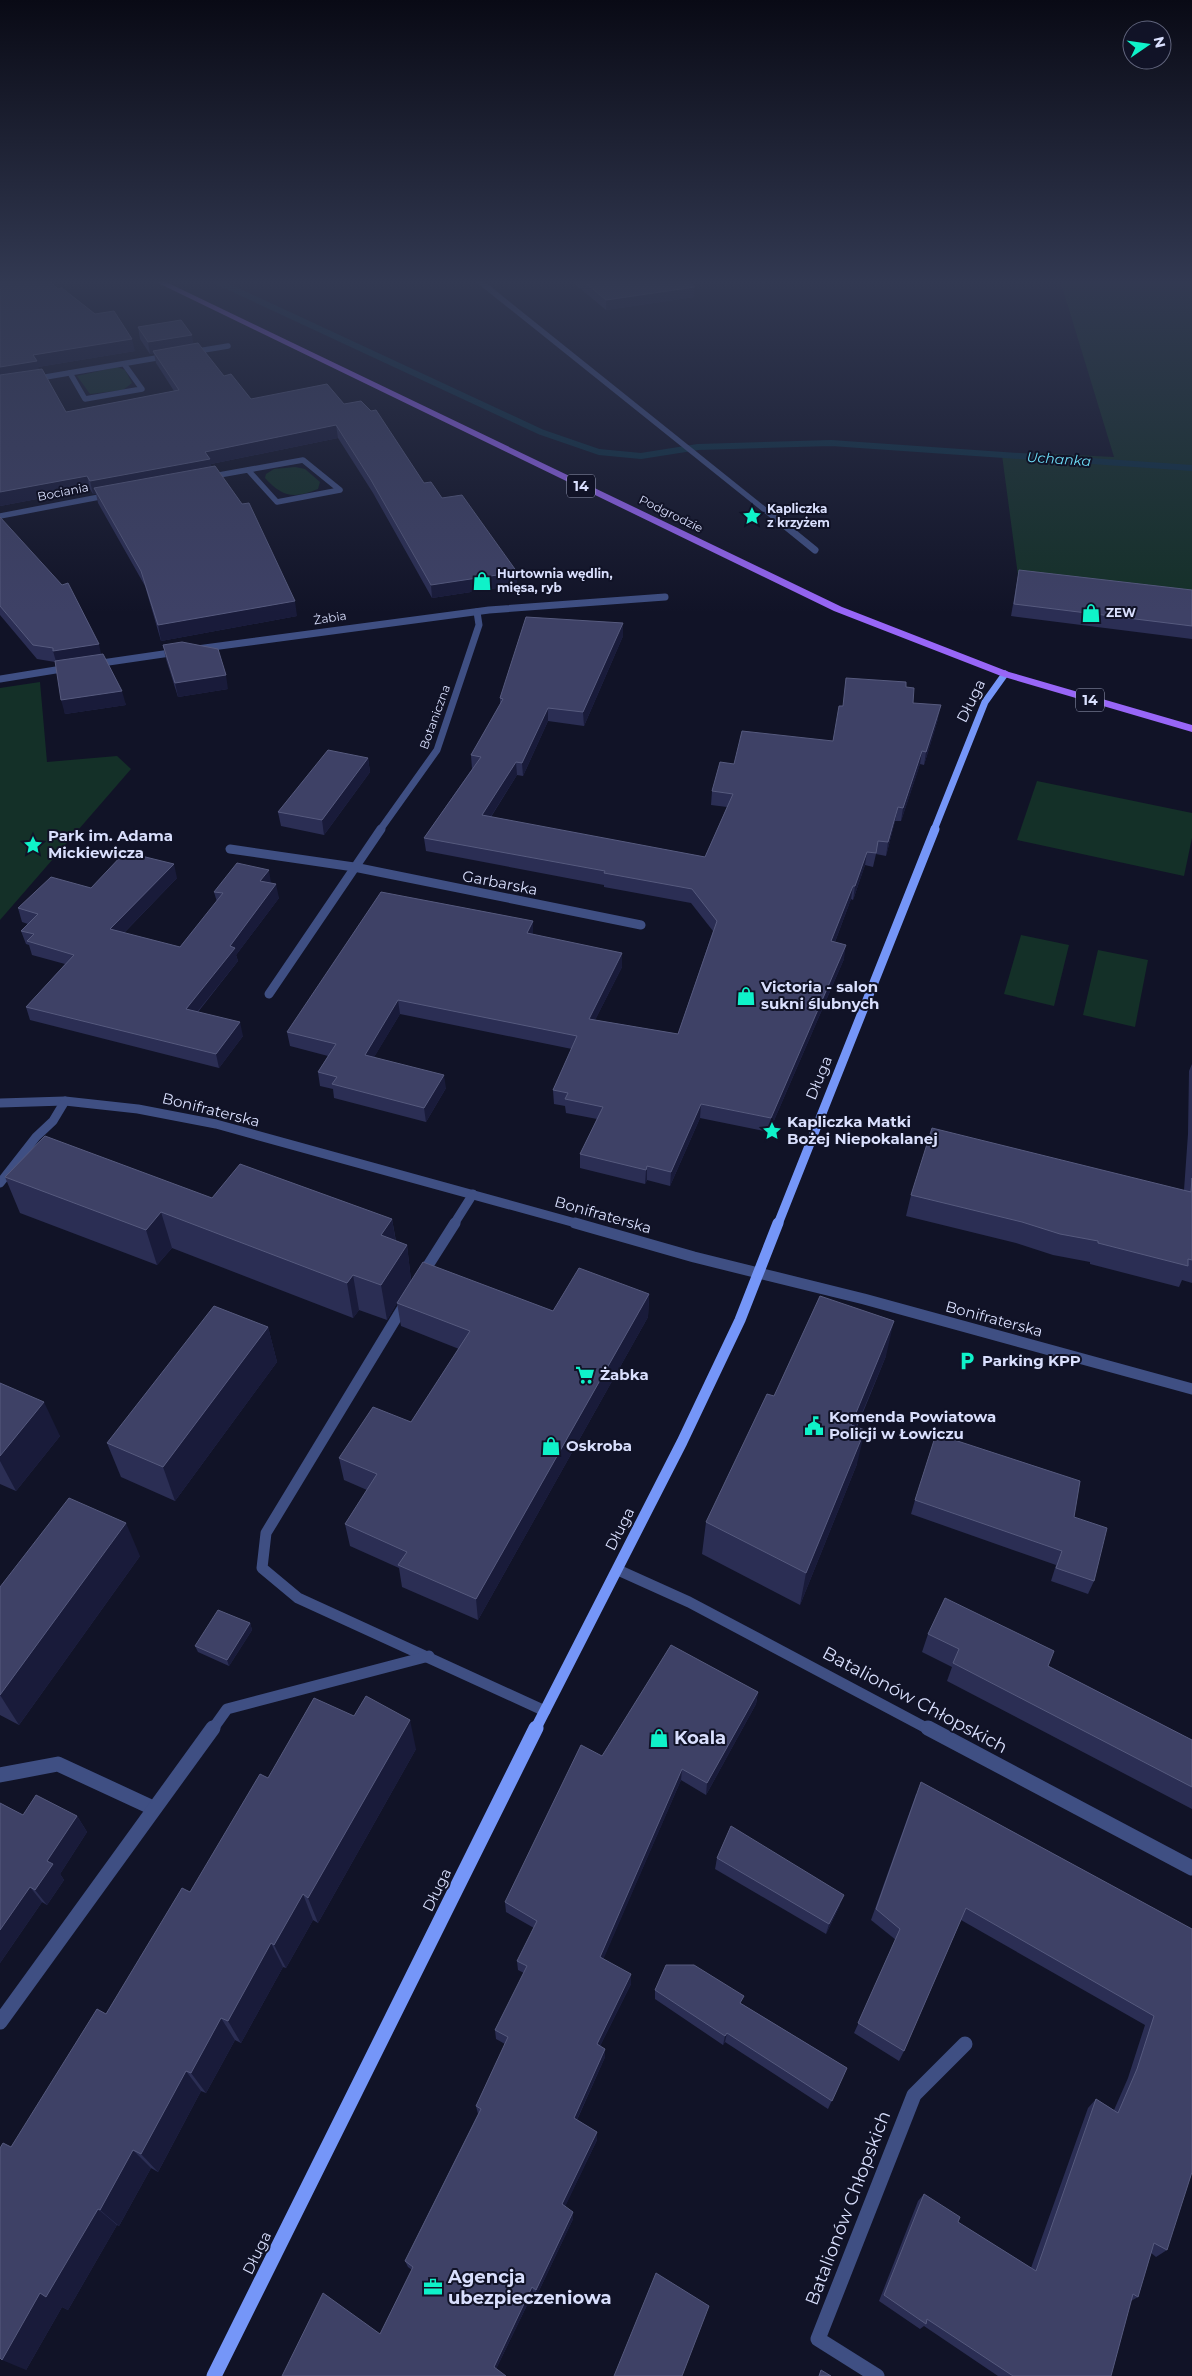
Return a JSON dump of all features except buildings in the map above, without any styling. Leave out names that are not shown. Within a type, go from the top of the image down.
[{"type":"main road","name":"Podgrodzie","points":[[385,391],[838,609],[922,644],[1005,674],[1192,729]]},
{"type":"street","points":[[81,391],[86,399],[131,391]]},
{"type":"street","points":[[617,391],[815,550]]},
{"type":"street","points":[[202,478],[303,460],[340,490],[277,502],[248,470]]},
{"type":"street","name":"Bociania","points":[[0,516],[121,493]]},
{"type":"street","name":"Żabia","points":[[192,650],[365,624],[601,600],[665,597]]},
{"type":"street","name":"Botaniczna","points":[[269,994],[354,867],[438,750],[479,625],[477,612]]},
{"type":"street","points":[[90,665],[184,651]]},
{"type":"street","points":[[0,679],[72,668]]},
{"type":"street","name":"Długa","points":[[214,2376],[545,1710],[618,1570],[740,1320],[985,702],[1005,674]]},
{"type":"street","points":[[230,849],[354,867]]},
{"type":"street","name":"Garbarska","points":[[354,867],[640,925]]},
{"type":"street","points":[[0,1182],[36,1137],[53,1121],[65,1101]]},
{"type":"street","name":"Bonifraterska","points":[[0,1104],[65,1101],[138,1109],[216,1124],[694,1257],[864,1299],[1192,1389]]},
{"type":"street","points":[[473,1194],[266,1533],[262,1568],[298,1598],[545,1710]]},
{"type":"street","name":"Batalionów Chłopskich","points":[[618,1570],[683,1598],[1192,1868]]},
{"type":"street","points":[[0,2022],[153,1808],[227,1709],[429,1656]]},
{"type":"street","points":[[0,1775],[58,1764],[153,1808]]},
{"type":"street","name":"Batalionów Chłopskich","points":[[877,2376],[818,2339],[914,2095],[966,2044]]},
{"type":"green space","points":[[88,391],[116,391],[90,394]]},
{"type":"green space","points":[[1094,391],[1192,391],[1192,604],[1019,583],[1002,455],[1034,453],[1114,457]]},
{"type":"green space","points":[[295,467],[305,469],[320,482],[318,489],[302,494],[289,494],[277,489],[265,478],[266,474],[274,469]]},
{"type":"green space","name":"Park im. Adama Mickiewicza","points":[[40,682],[47,762],[117,756],[131,769],[0,920],[0,688]]},
{"type":"green space","points":[[1037,781],[1192,813],[1192,838],[1184,876],[1017,840]]},
{"type":"green space","points":[[1021,935],[1069,945],[1054,1006],[1004,994]]},
{"type":"green space","points":[[1098,950],[1148,960],[1135,1027],[1083,1015]]},
{"type":"waterway","name":"Uchanka","points":[[453,391],[541,432],[599,452],[641,456],[698,447],[831,443],[1192,468]]},
{"type":"place","name":"Kapliczka z krzyżem","points":[[752,516]]},
{"type":"place","name":"Hurtownia wędlin, mięsa, ryb","points":[[482,581]]},
{"type":"place","name":"ZEW","points":[[1091,613]]},
{"type":"place","name":"Park im. Adama Mickiewicza","points":[[33,845]]},
{"type":"place","name":"Victoria - salon sukni ślubnych","points":[[746,996]]},
{"type":"place","name":"Kapliczka Matki Bożej Niepokalanej","points":[[772,1131]]},
{"type":"place","name":"Parking KPP","points":[[967,1361]]},
{"type":"place","name":"Żabka","points":[[585,1375]]},
{"type":"place","name":"Komenda Powiatowa Policji w Łowiczu","points":[[814,1426]]},
{"type":"place","name":"Oskroba","points":[[551,1446]]},
{"type":"place","name":"Koala","points":[[659,1738]]},
{"type":"place","name":"Agencja ubezpieczeniowa","points":[[433,2287]]}]
